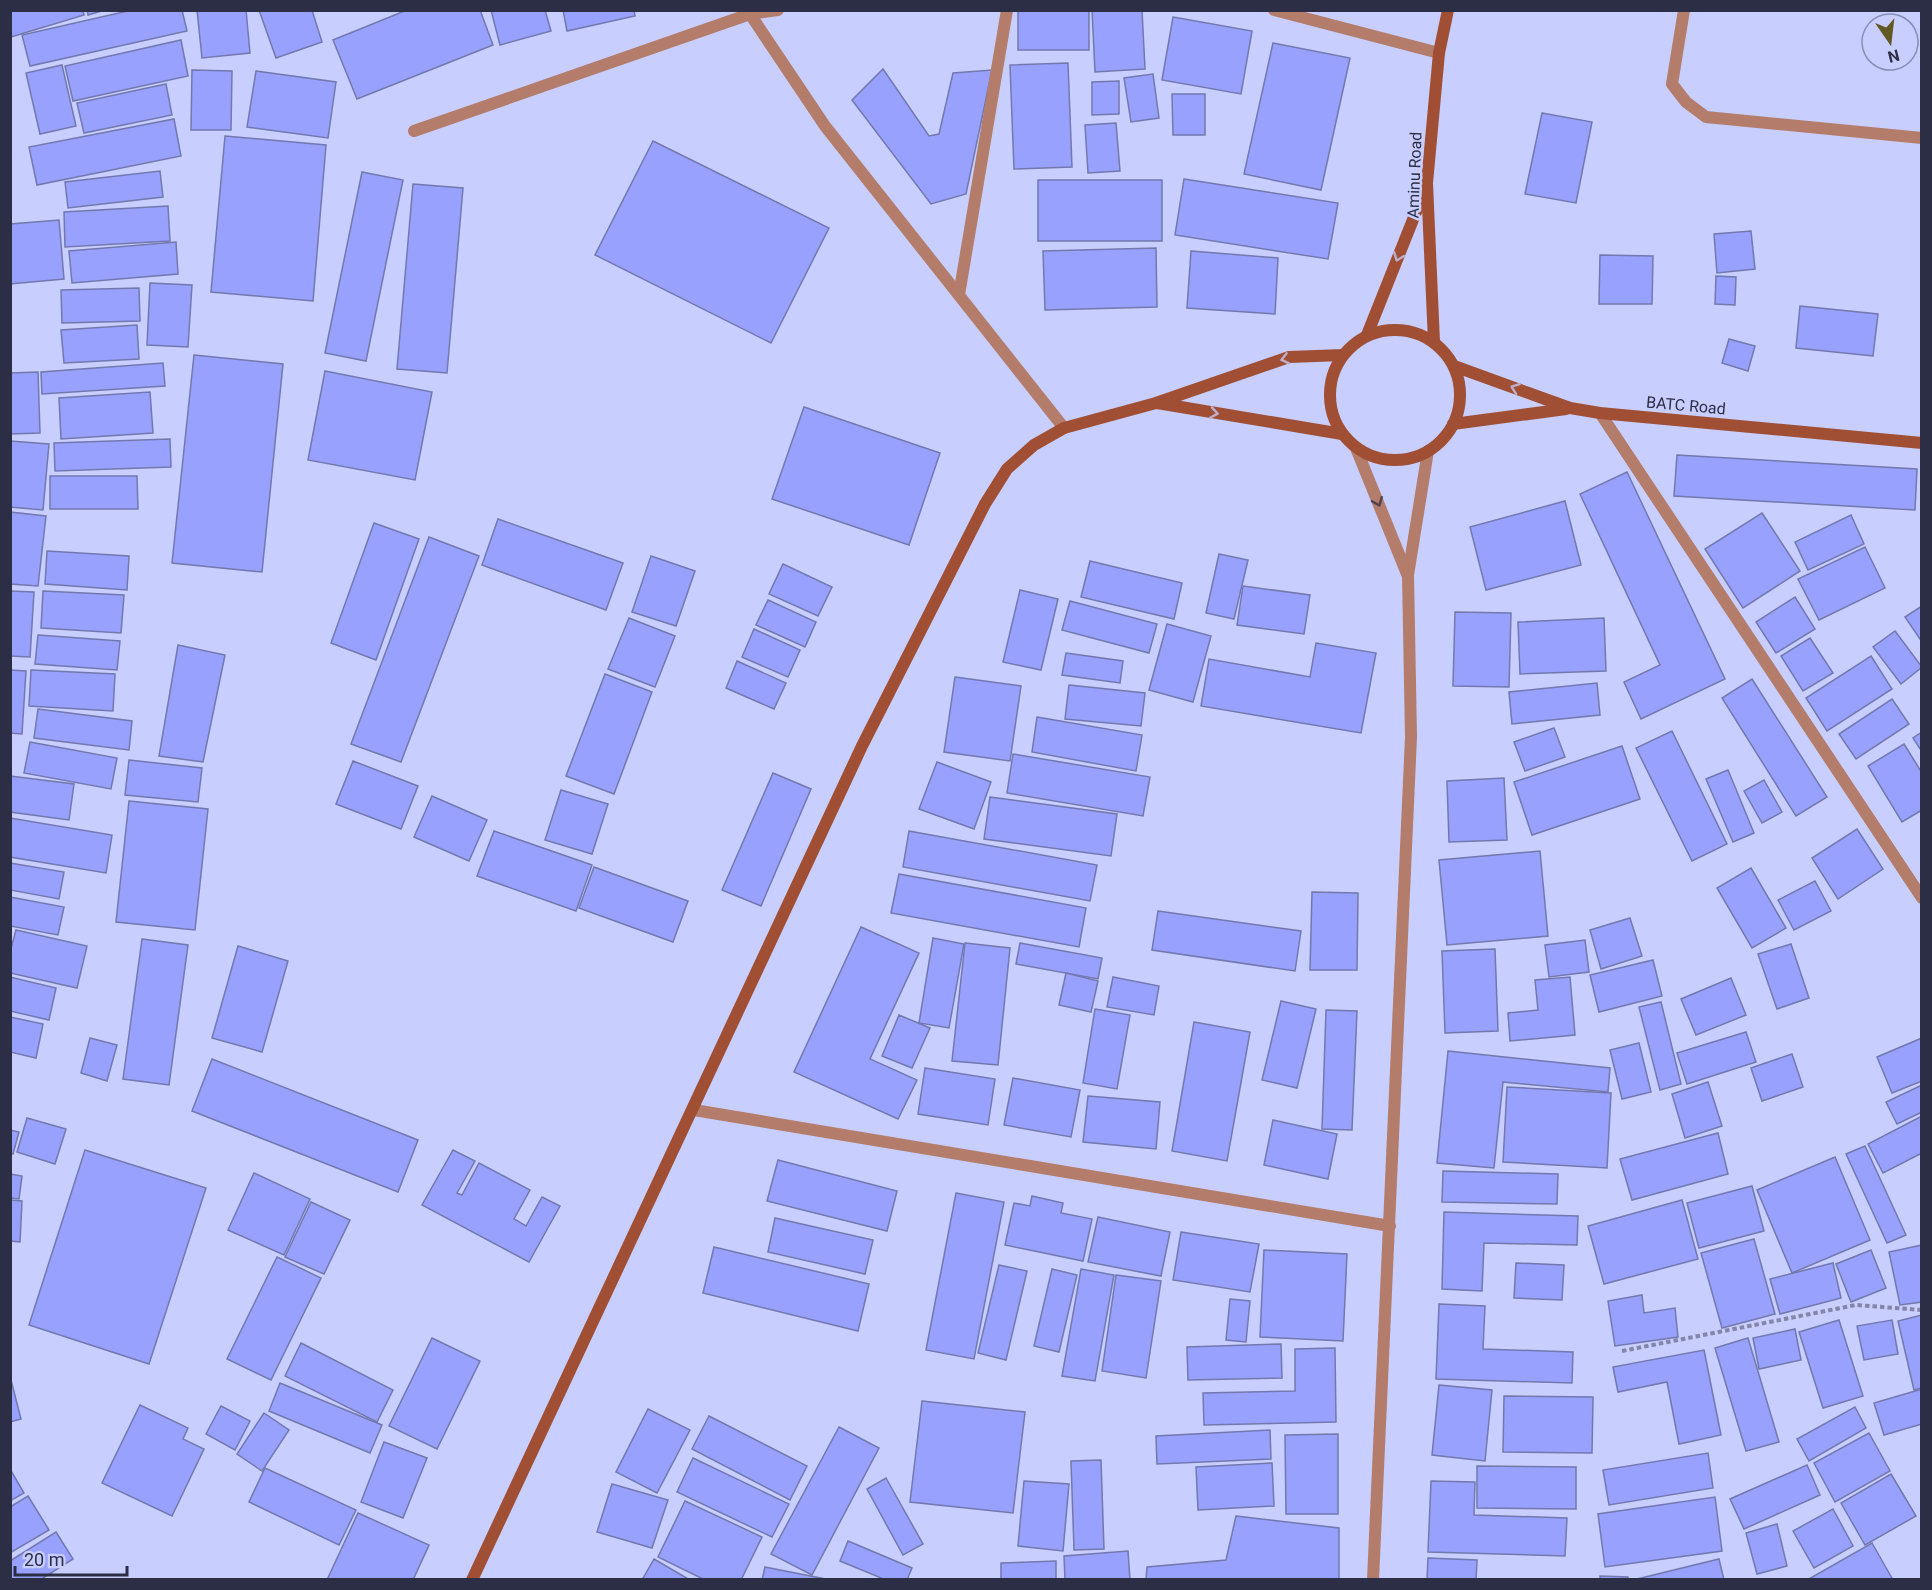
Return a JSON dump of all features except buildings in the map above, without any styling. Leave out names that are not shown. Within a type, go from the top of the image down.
[{"type":"street","points":[[414,131],[750,14],[778,10]]},
{"type":"street","points":[[959,295],[1007,10]]},
{"type":"street","points":[[1274,10],[1439,53]]},
{"type":"street","name":"Aminu Road","points":[[1434,342],[1427,183],[1439,53],[1448,10]]},
{"type":"street","points":[[1684,10],[1672,84],[1686,102],[1706,117],[1922,138]]},
{"type":"street","points":[[750,14],[825,126],[1064,428]]},
{"type":"street","points":[[1367,336],[1427,183]]},
{"type":"street","points":[[1389,330],[1413,332],[1434,342],[1454,366],[1460,395],[1454,424],[1443,440],[1428,451],[1411,459],[1392,461],[1373,457],[1356,448],[1342,434],[1332,415],[1329,394],[1333,374],[1343,355],[1367,336],[1389,330]]},
{"type":"street","points":[[472,1580],[694,1110],[862,746],[986,504],[1007,469],[1034,446],[1064,428],[1156,403],[1289,357],[1343,355]]},
{"type":"street","name":"BATC Road","points":[[1454,366],[1570,408],[1600,413],[1922,443]]},
{"type":"street","points":[[1156,403],[1342,434]]},
{"type":"street","points":[[1454,424],[1570,408]]},
{"type":"street","points":[[1600,413],[1922,898]]},
{"type":"street","points":[[1356,448],[1408,575]]},
{"type":"street","points":[[1373,1580],[1411,737],[1408,575],[1428,451]]},
{"type":"street","points":[[694,1110],[1390,1226]]},
{"type":"path","points":[[1622,1351],[1856,1305],[1922,1310]]}]
